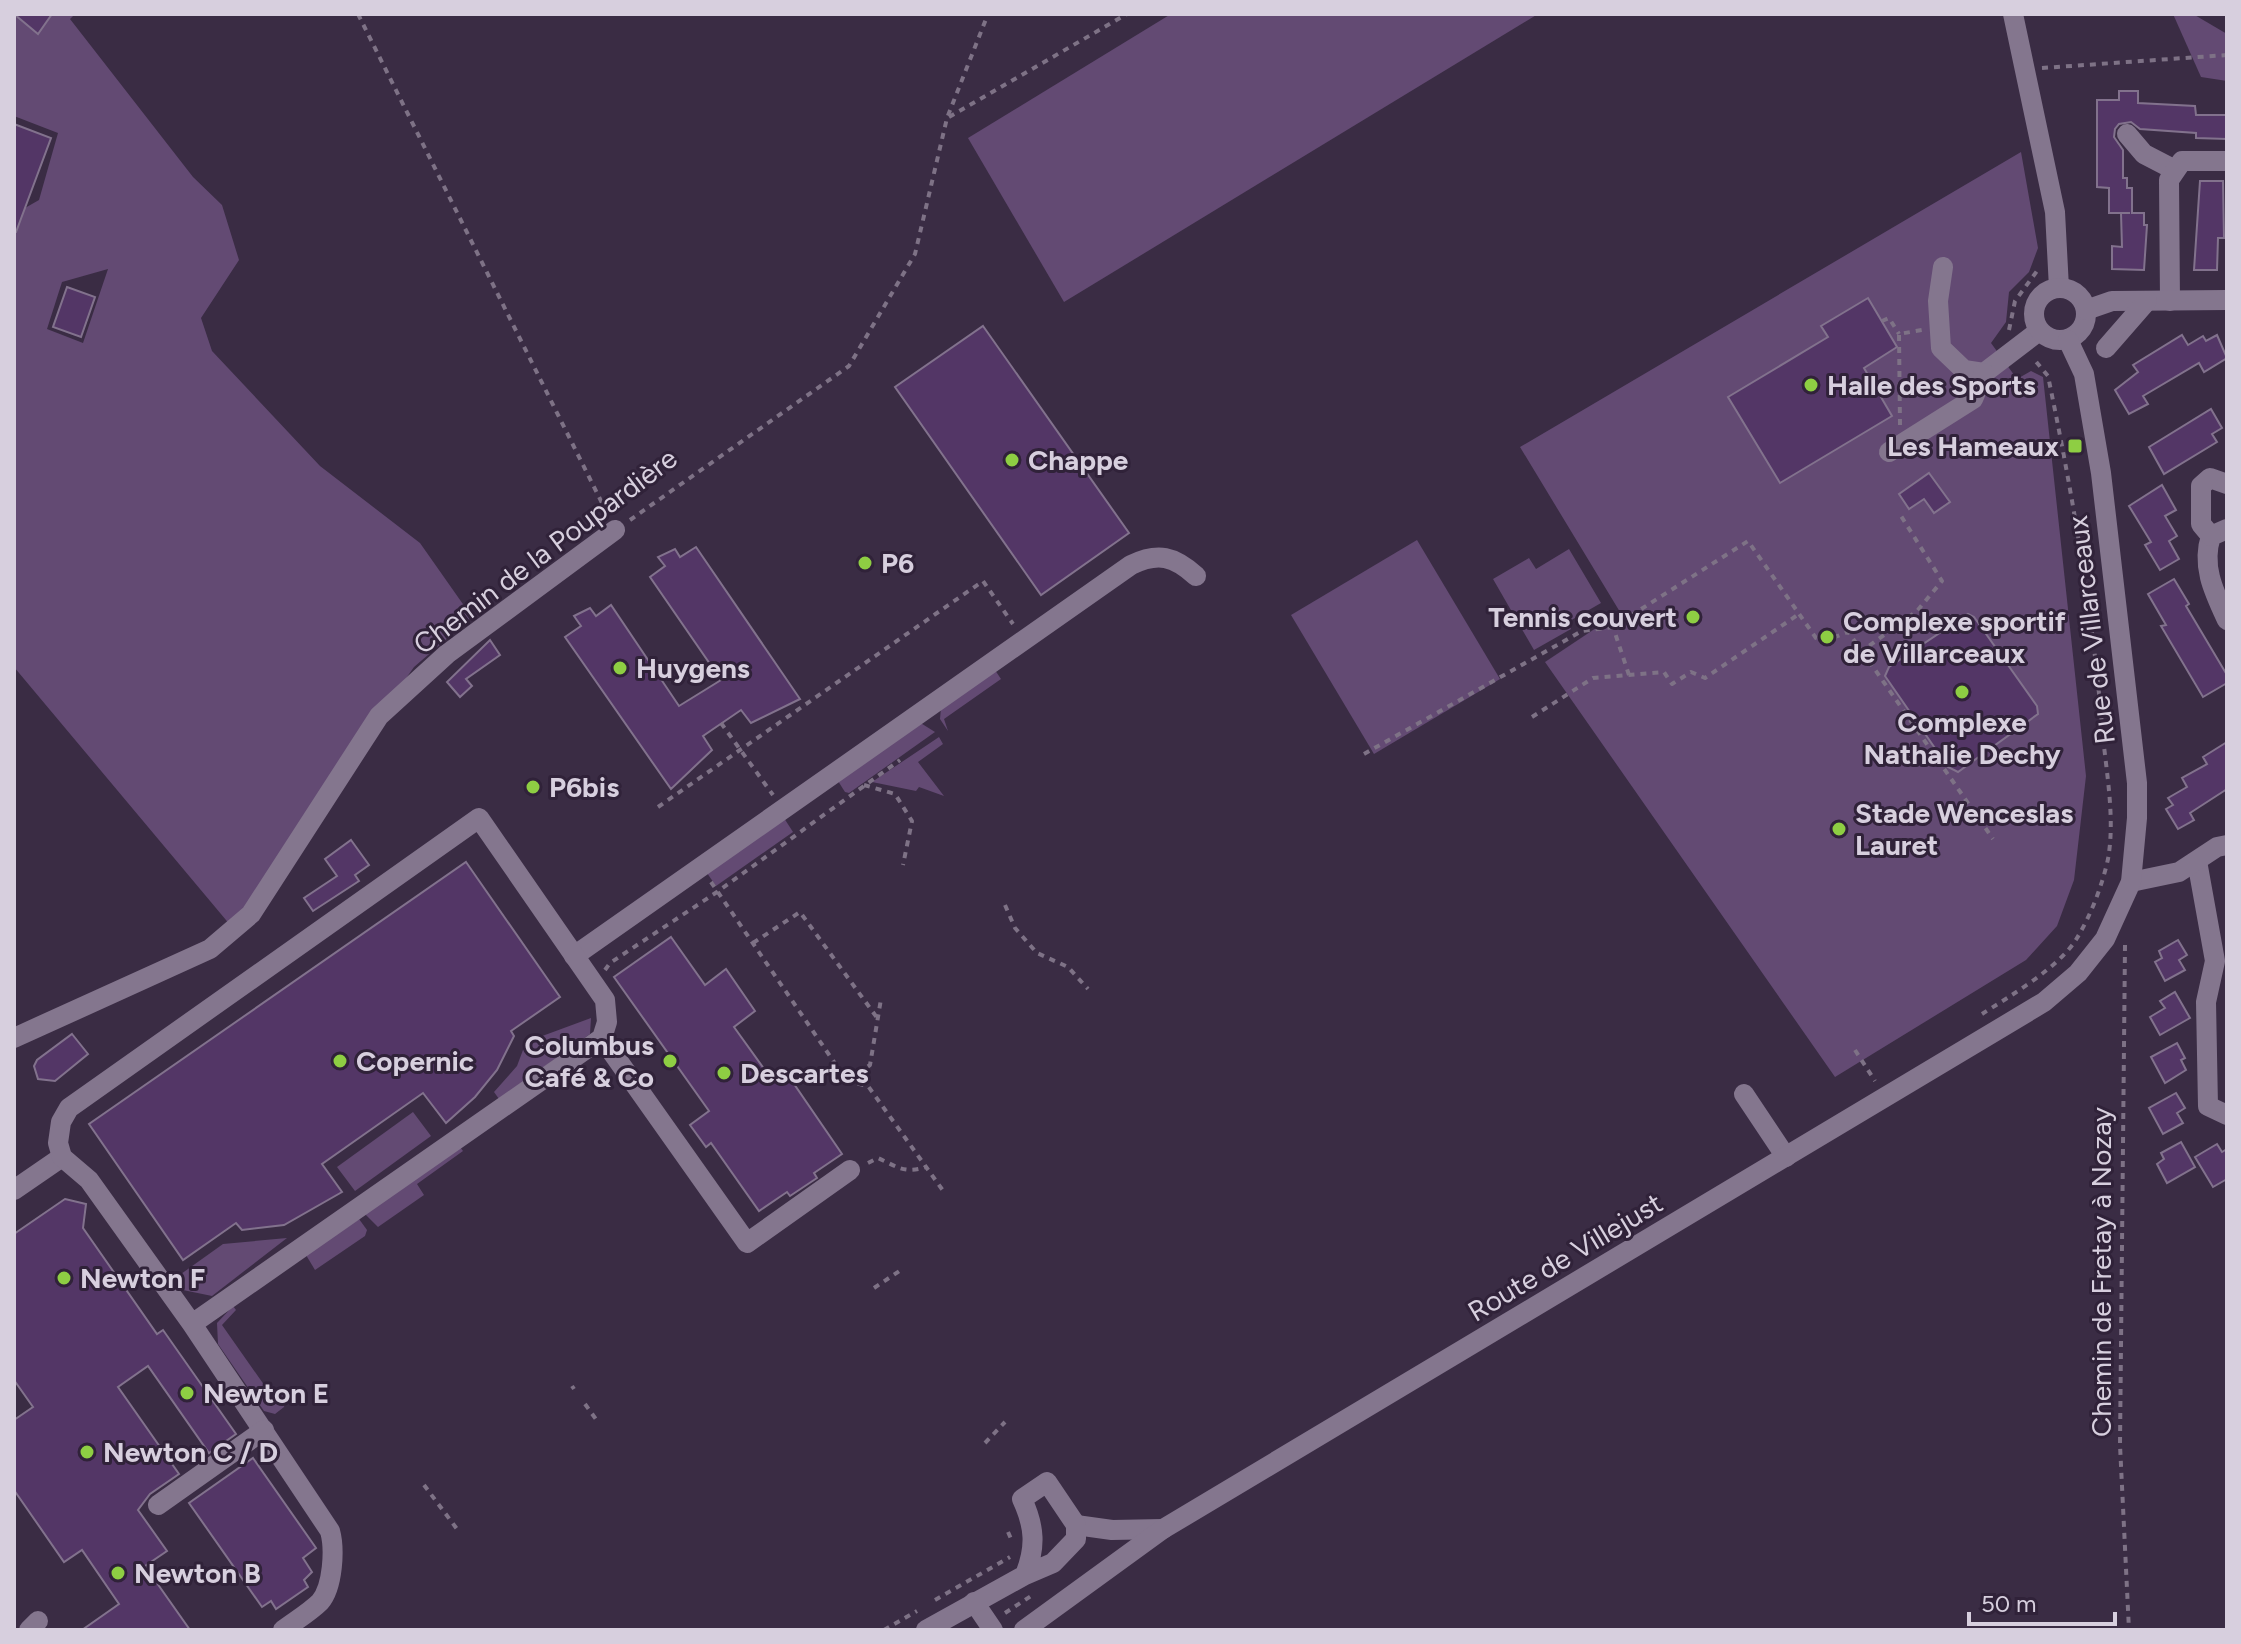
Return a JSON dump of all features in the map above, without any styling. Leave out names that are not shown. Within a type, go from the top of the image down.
[{"type":"street","points":[[2013,14],[2055,212],[2059,288]]},
{"type":"street","points":[[2127,134],[2144,154],[2173,169]]},
{"type":"street","points":[[2170,301],[2169,180],[2173,169],[2182,161],[2227,161]]},
{"type":"street","points":[[1943,267],[1938,301],[1941,348],[1964,370],[1984,373]]},
{"type":"street","points":[[2059,288],[2079,296],[2086,310],[2084,325],[2068,340],[2052,340],[2039,331],[2034,307],[2044,293],[2059,288]]},
{"type":"street","points":[[2086,310],[2112,301],[2227,300]]},
{"type":"street","points":[[2106,348],[2147,301]]},
{"type":"street","points":[[1894,448],[1973,399],[1984,373],[2039,331]]},
{"type":"street","name":"Rue de Villarceaux","points":[[2068,340],[2084,374],[2115,579],[2137,783],[2131,882],[2117,915]]},
{"type":"street","points":[[2227,484],[2210,478],[2201,486],[2201,524],[2219,532],[2205,554],[2212,589],[2227,620]]},
{"type":"street","name":"Chemin de la Poupardière","points":[[14,1038],[210,949],[251,914],[379,716],[447,654],[615,530]]},
{"type":"street","points":[[574,956],[1131,565],[1149,557],[1169,557],[1196,576]]},
{"type":"street","points":[[192,1324],[602,1038],[607,1022],[605,1000],[479,818],[69,1108],[58,1143],[62,1157],[89,1180],[192,1324],[330,1531],[333,1548],[328,1585],[322,1600],[283,1630]]},
{"type":"street","points":[[2131,882],[2179,872],[2222,846],[2227,827]]},
{"type":"street","points":[[2197,861],[2221,966],[2206,1002],[2208,1106],[2227,1115]]},
{"type":"street","name":"Route de Villejust","points":[[1024,1630],[1163,1529],[2044,1002],[2078,973],[2105,939],[2117,915]]},
{"type":"street","points":[[602,1038],[747,1243],[856,1168]]},
{"type":"street","points":[[1744,1094],[1786,1157]]},
{"type":"street","points":[[14,1190],[62,1157]]},
{"type":"street","points":[[158,1505],[264,1430]]},
{"type":"street","points":[[926,1630],[1025,1575],[1053,1563],[1076,1539],[1076,1525],[1047,1482],[1022,1499],[1031,1520],[1034,1551],[1025,1575]]},
{"type":"street","points":[[1076,1525],[1112,1530],[1163,1529]]},
{"type":"street","points":[[974,1602],[993,1630]]},
{"type":"path","points":[[358,14],[615,530]]},
{"type":"path","name":"Chemin de la Poupardière","points":[[615,530],[849,366],[915,254],[947,118],[988,14]]},
{"type":"path","points":[[947,118],[1127,14]]},
{"type":"path","points":[[2026,68],[2227,55]]},
{"type":"path","points":[[1969,1022],[2010,997],[2076,941],[2097,897],[2108,857],[2110,818],[2101,714],[2079,527],[2048,376],[2009,332],[2015,301],[2037,273],[2040,261]]},
{"type":"path","points":[[1882,321],[1889,318],[1899,334],[1894,448]]},
{"type":"path","points":[[1899,334],[1930,329]]},
{"type":"path","points":[[1862,651],[1917,611],[1942,581],[1901,516]]},
{"type":"path","points":[[1364,754],[1582,631],[1613,627],[1748,541],[1820,641],[1848,632],[1993,839]]},
{"type":"path","points":[[658,807],[817,695],[840,684],[983,581],[1019,634],[1018,645]]},
{"type":"path","points":[[1532,717],[1593,678],[1664,672],[1672,684],[1691,672],[1705,678],[1799,614]]},
{"type":"path","points":[[1613,627],[1629,675]]},
{"type":"path","points":[[721,723],[783,809]]},
{"type":"path","points":[[595,986],[610,963],[717,892],[900,760]]},
{"type":"path","points":[[864,785],[895,794],[912,821],[903,865]]},
{"type":"path","points":[[700,867],[847,1081],[868,1086],[944,1192]]},
{"type":"path","points":[[1005,905],[1015,928],[1037,953],[1068,967],[1088,989]]},
{"type":"path","points":[[753,943],[800,912],[878,1019]]},
{"type":"path","name":"Chemin de Fretay à Nozay","points":[[2117,915],[2126,949],[2120,1445],[2129,1630]]},
{"type":"path","points":[[847,1081],[870,1065],[881,999]]},
{"type":"path","points":[[1855,1050],[1875,1081]]},
{"type":"path","points":[[1862,1088],[1888,1072]]},
{"type":"path","points":[[856,1168],[878,1158],[901,1171],[926,1167]]},
{"type":"path","points":[[874,1288],[901,1270]]},
{"type":"path","points":[[585,1404],[598,1422]]},
{"type":"path","points":[[985,1443],[1005,1422]]},
{"type":"path","points":[[424,1485],[457,1529]]},
{"type":"path","points":[[884,1630],[1011,1556],[1016,1544]]},
{"type":"shaded area","points":[[14,14],[75,14],[70,19],[193,177],[222,205],[239,260],[201,318],[212,351],[320,466],[420,543],[472,617],[414,667],[231,926],[14,667],[14,204],[25,208],[39,200],[58,133],[14,116]],"holes":[[[108,269],[83,343],[47,329],[62,282]]]},
{"type":"shaded area","points":[[1171,14],[1538,14],[1064,302],[968,138]]},
{"type":"shaded area","points":[[2173,14],[2193,14],[2227,34],[2227,81],[2201,77]]},
{"type":"shaded area","name":"Complexe sportif de Villarceaux","points":[[2021,152],[2038,248],[2029,272],[2009,292],[2006,322],[1991,343],[2017,379],[2031,371],[2043,377],[2086,776],[2074,880],[2057,926],[2026,960],[1835,1077],[1545,662],[1620,612],[1520,447]]},
{"type":"shaded area","points":[[1417,540],[1500,679],[1374,754],[1291,615]]},
{"type":"shaded area","points":[[1569,549],[1601,603],[1568,622],[1571,629],[1534,650],[1493,579],[1529,558],[1536,569]]},
{"type":"shaded area","points":[[995,670],[1001,679],[944,719],[948,731],[940,719],[941,708]]},
{"type":"shaded area","points":[[919,722],[935,732],[849,793],[845,792],[838,781]]},
{"type":"shaded area","points":[[939,737],[943,744],[918,762],[944,796],[919,787],[916,791],[872,782]]},
{"type":"shaded area","points":[[784,818],[793,832],[716,886],[707,873]]},
{"type":"shaded area","points":[[591,1018],[590,1034],[499,1099],[494,1092],[517,1066],[526,1042]]},
{"type":"shaded area","points":[[413,1112],[431,1136],[355,1191],[337,1167]]},
{"type":"shaded area","points":[[460,1147],[463,1151],[417,1184],[424,1195],[378,1227],[365,1214]]},
{"type":"shaded area","points":[[359,1219],[367,1230],[365,1236],[315,1270],[306,1255]]},
{"type":"shaded area","points":[[287,1238],[212,1296],[183,1290],[174,1279],[223,1244]]},
{"type":"shaded area","points":[[233,1306],[236,1310],[222,1325],[274,1399],[285,1391],[287,1394],[284,1407],[275,1414],[264,1411],[218,1344],[217,1323]]},
{"type":"building","points":[[14,14],[52,14],[38,34]]},
{"type":"building","points":[[2119,91],[2138,91],[2138,103],[2195,106],[2196,115],[2227,115],[2227,139],[2196,138],[2196,133],[2140,129],[2131,122],[2119,124],[2115,129],[2114,137],[2123,150],[2123,178],[2127,178],[2127,188],[2132,188],[2132,213],[2144,213],[2144,225],[2147,225],[2144,270],[2112,269],[2112,246],[2122,247],[2121,213],[2109,213],[2109,188],[2097,187],[2097,100],[2119,100]]},
{"type":"building","points":[[14,124],[51,138],[16,232],[14,232]]},
{"type":"building","points":[[2200,181],[2223,181],[2224,238],[2218,238],[2217,270],[2194,270]]},
{"type":"building","points":[[67,287],[95,297],[81,337],[53,327]]},
{"type":"building","name":"Halle des Sports","points":[[1868,298],[1897,347],[1864,368],[1892,416],[1780,483],[1728,397],[1828,337],[1821,326]]},
{"type":"building","name":"Chappe","points":[[983,326],[1129,533],[1041,595],[895,387]]},
{"type":"building","points":[[2182,335],[2188,345],[2203,336],[2206,341],[2217,335],[2227,358],[2204,372],[2199,363],[2143,396],[2148,404],[2129,414],[2115,390],[2138,372],[2133,365]]},
{"type":"building","points":[[2211,409],[2222,428],[2212,434],[2217,442],[2164,474],[2149,447]]},
{"type":"building","points":[[1929,473],[1950,502],[1934,513],[1924,499],[1909,509],[1899,494]]},
{"type":"building","points":[[2162,485],[2176,510],[2165,516],[2177,536],[2169,541],[2179,559],[2160,570],[2145,545],[2151,542],[2129,506]]},
{"type":"building","name":"Huygens","points":[[696,547],[800,699],[751,723],[741,710],[703,736],[712,750],[671,789],[565,637],[581,626],[574,616],[590,608],[596,616],[611,605],[679,706],[721,680],[650,577],[665,566],[658,557],[675,549],[680,557]]},
{"type":"building","points":[[2174,579],[2189,604],[2186,606],[2227,675],[2227,683],[2203,697],[2161,626],[2166,625],[2148,594]]},
{"type":"building","name":"Complexe Nathalie Dechy","points":[[1968,614],[1974,617],[2037,706],[2038,714],[1958,772],[1948,767],[1885,676],[1889,667]]},
{"type":"building","points":[[490,640],[500,655],[466,679],[472,686],[460,697],[447,682]]},
{"type":"building","points":[[2227,742],[2227,789],[2190,813],[2194,820],[2178,829],[2166,809],[2173,805],[2168,798],[2187,787],[2182,778],[2207,764],[2203,757]]},
{"type":"building","points":[[351,840],[369,865],[355,875],[359,881],[313,911],[304,898],[337,876],[325,859]]},
{"type":"building","name":"Copernic","points":[[466,862],[560,997],[511,1031],[514,1036],[497,1070],[475,1097],[446,1123],[423,1093],[322,1164],[342,1192],[284,1225],[242,1230],[236,1223],[183,1260],[89,1124]]},
{"type":"building","name":"Descartes","points":[[671,937],[705,985],[726,969],[755,1011],[734,1027],[770,1077],[783,1068],[842,1154],[814,1173],[817,1178],[790,1196],[787,1192],[759,1211],[711,1143],[706,1147],[690,1125],[709,1111],[614,977]]},
{"type":"building","points":[[2178,940],[2187,955],[2179,960],[2185,970],[2165,981],[2155,962],[2162,958],[2159,951]]},
{"type":"building","points":[[2175,992],[2190,1018],[2160,1035],[2150,1017],[2165,1008],[2160,1001]]},
{"type":"building","points":[[72,1034],[88,1054],[55,1081],[38,1079],[34,1066],[37,1060]]},
{"type":"building","points":[[2177,1043],[2185,1058],[2181,1060],[2186,1070],[2165,1083],[2151,1057]]},
{"type":"building","points":[[2176,1093],[2185,1108],[2177,1113],[2183,1123],[2163,1134],[2149,1108]]},
{"type":"building","points":[[2181,1142],[2195,1167],[2167,1183],[2157,1164],[2164,1159],[2161,1153]]},
{"type":"building","points":[[2217,1144],[2222,1152],[2227,1149],[2227,1179],[2213,1187],[2195,1157]]},
{"type":"building","points":[[65,1199],[86,1204],[83,1228],[157,1334],[163,1330],[236,1434],[209,1453],[148,1366],[118,1387],[179,1474],[150,1494],[138,1510],[167,1551],[145,1566],[190,1630],[82,1630],[119,1604],[82,1550],[64,1562],[14,1490],[14,1420],[33,1407],[14,1380],[14,1234]]},
{"type":"building","points":[[253,1458],[316,1548],[303,1558],[312,1572],[304,1580],[308,1587],[276,1609],[271,1601],[262,1607],[189,1503]]},
{"type":"place","name":"Halle des Sports","points":[[1811,385]]},
{"type":"place","name":"Les Hameaux","points":[[2075,446]]},
{"type":"place","name":"Chappe","points":[[1012,460]]},
{"type":"place","name":"P6","points":[[865,563]]},
{"type":"place","name":"Tennis couvert","points":[[1693,617]]},
{"type":"place","name":"Complexe sportif de Villarceaux","points":[[1827,637]]},
{"type":"place","name":"Huygens","points":[[620,668]]},
{"type":"place","name":"Complexe Nathalie Dechy","points":[[1962,692]]},
{"type":"place","name":"P6bis","points":[[533,787]]},
{"type":"place","name":"Stade Wenceslas Lauret","points":[[1839,829]]},
{"type":"place","name":"Copernic","points":[[340,1061]]},
{"type":"place","name":"Columbus Café & Co","points":[[670,1061]]},
{"type":"place","name":"Descartes","points":[[724,1073]]},
{"type":"place","name":"Newton F","points":[[64,1278]]},
{"type":"place","name":"Newton E","points":[[187,1393]]},
{"type":"place","name":"Newton C / D","points":[[87,1452]]},
{"type":"place","name":"Newton B","points":[[118,1573]]}]
